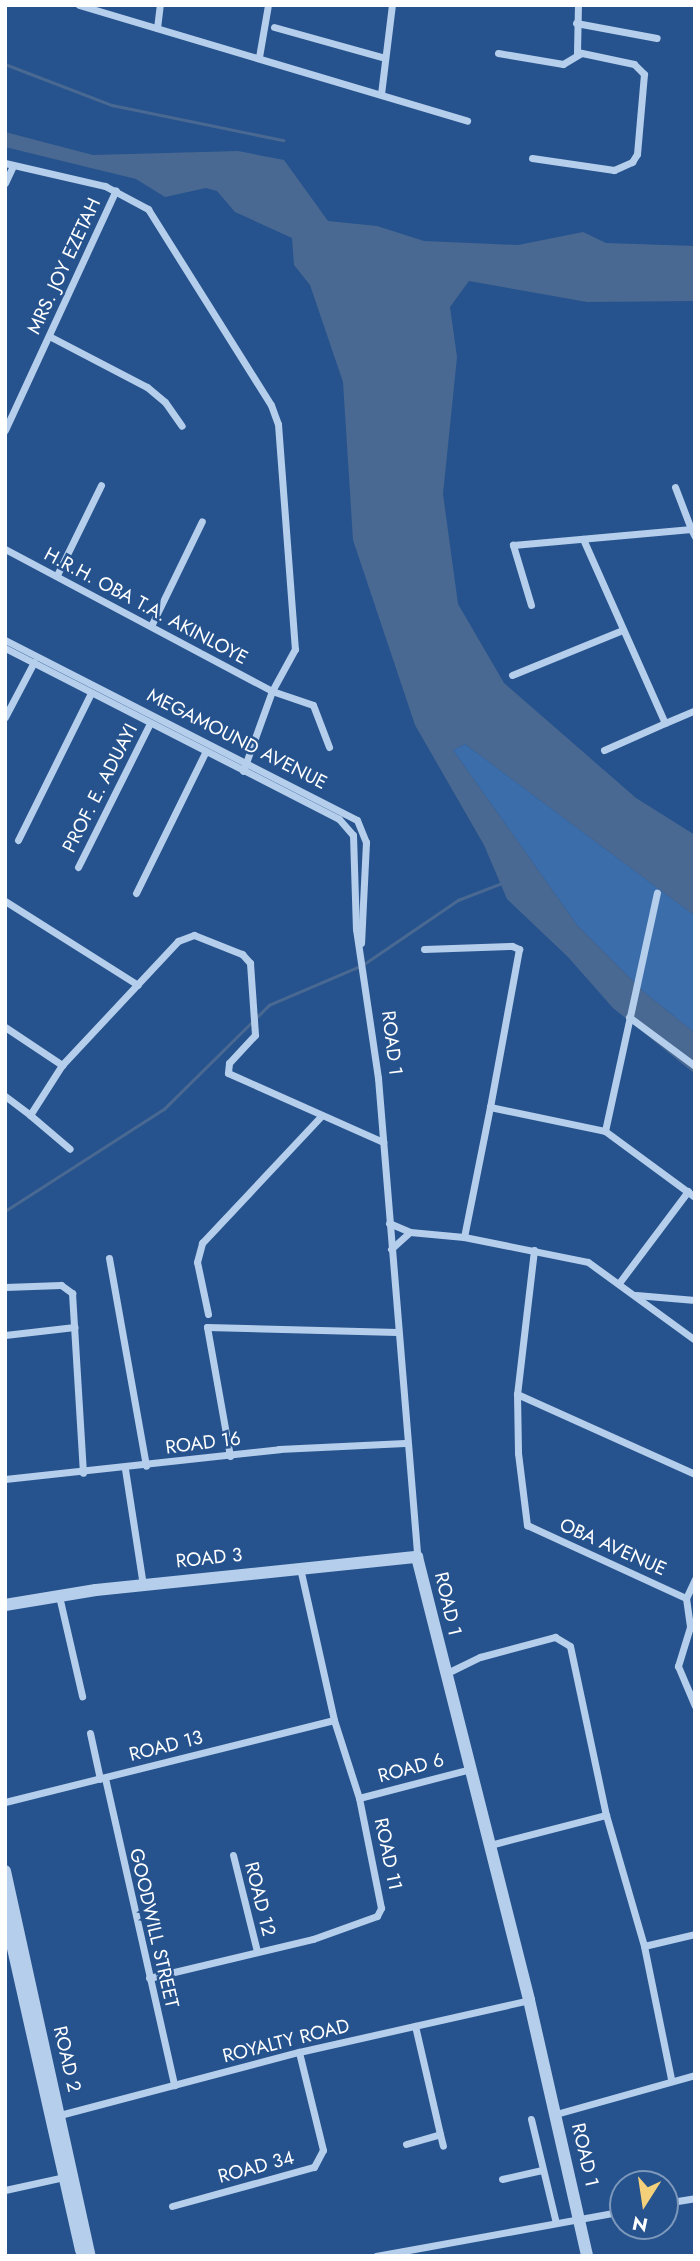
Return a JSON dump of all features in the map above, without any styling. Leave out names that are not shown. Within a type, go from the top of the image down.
[{"type":"street","points":[[79,5],[467,121]]},
{"type":"street","points":[[157,28],[160,5]]},
{"type":"street","points":[[259,57],[268,5]]},
{"type":"street","points":[[381,94],[392,5]]},
{"type":"street","points":[[532,158],[614,170],[635,159],[643,71],[628,62],[580,53],[575,49],[578,5]]},
{"type":"street","points":[[576,23],[657,38]]},
{"type":"street","points":[[274,27],[385,58]]},
{"type":"street","points":[[498,53],[563,64],[580,53]]},
{"type":"street","points":[[5,183],[9,165],[116,190],[153,213],[278,424],[295,649],[272,691],[243,771]]},
{"type":"street","name":"MRS. JOY EZETAH","points":[[5,430],[116,190]]},
{"type":"street","points":[[49,336],[147,387],[165,402],[182,426]]},
{"type":"street","points":[[57,575],[101,485]]},
{"type":"street","points":[[675,487],[695,537]]},
{"type":"street","points":[[152,624],[202,521]]},
{"type":"street","points":[[531,605],[513,545],[691,529]]},
{"type":"street","points":[[583,539],[665,723]]},
{"type":"street","name":"H.R.H. OBA T.A. AKINLOYE","points":[[5,550],[152,624],[272,691],[313,705],[329,747]]},
{"type":"street","points":[[512,675],[623,630]]},
{"type":"street","name":"MEGAMOUND AVENUE","points":[[5,640],[38,654],[357,820],[366,842],[366,926]]},
{"type":"street","name":"MEGAMOUND AVENUE","points":[[5,648],[349,827],[357,855],[356,929]]},
{"type":"street","points":[[5,716],[38,654]]},
{"type":"street","points":[[18,840],[91,693]]},
{"type":"street","points":[[604,750],[695,710]]},
{"type":"street","name":"PROF. E. ADUAYI","points":[[78,867],[150,723]]},
{"type":"street","points":[[136,893],[205,753]]},
{"type":"street","points":[[605,1132],[657,893]]},
{"type":"street","points":[[5,901],[138,985]]},
{"type":"street","name":"ROAD 1","points":[[360,951],[366,926]]},
{"type":"street","name":"ROAD 1","points":[[356,929],[383,1142],[405,1443],[417,1556],[529,2000],[587,2256]]},
{"type":"street","points":[[30,1115],[62,1065],[178,941],[200,936],[247,957],[255,1033],[229,1063],[228,1073],[383,1142]]},
{"type":"street","points":[[424,949],[512,946],[519,949],[464,1237]]},
{"type":"street","points":[[629,1017],[695,1066]]},
{"type":"street","points":[[5,1027],[62,1065]]},
{"type":"street","points":[[5,1096],[71,1149]]},
{"type":"street","points":[[490,1107],[605,1132],[695,1196]]},
{"type":"street","points":[[208,1314],[197,1262],[202,1243],[322,1115]]},
{"type":"street","points":[[619,1283],[688,1191]]},
{"type":"street","points":[[389,1223],[410,1233],[464,1237],[588,1262],[695,1340]]},
{"type":"street","points":[[391,1249],[410,1233]]},
{"type":"street","points":[[534,1250],[517,1394],[695,1474]]},
{"type":"street","points":[[109,1258],[146,1466]]},
{"type":"street","points":[[5,1287],[69,1287],[75,1327],[83,1473]]},
{"type":"street","points":[[635,1295],[695,1300]]},
{"type":"street","points":[[5,1335],[75,1327]]},
{"type":"street","points":[[230,1456],[207,1327],[397,1332]]},
{"type":"street","name":"OBA AVENUE","points":[[517,1394],[518,1453],[527,1525],[686,1598]]},
{"type":"street","name":"ROAD 16","points":[[5,1479],[125,1469],[230,1456],[405,1443]]},
{"type":"street","points":[[125,1469],[143,1585]]},
{"type":"street","name":"ROAD 3","points":[[5,1605],[143,1585],[417,1556]]},
{"type":"street","name":"ROAD 11","points":[[149,1978],[313,1938],[377,1916],[382,1899],[359,1798],[334,1720],[300,1568]]},
{"type":"street","points":[[695,1579],[686,1598],[690,1627],[678,1666],[695,1706]]},
{"type":"street","points":[[60,1596],[82,1696]]},
{"type":"street","points":[[445,1674],[480,1657],[555,1637],[563,1639],[570,1646],[606,1815],[644,1947],[670,2079]]},
{"type":"street","name":"ROAD 13","points":[[5,1802],[334,1720]]},
{"type":"street","name":"GOODWILL STREET","points":[[90,1733],[174,2085]]},
{"type":"street","name":"ROAD 6","points":[[359,1798],[470,1769]]},
{"type":"street","points":[[490,1845],[606,1815]]},
{"type":"street","name":"ROAD 12","points":[[233,1854],[257,1951]]},
{"type":"street","name":"ROAD 2","points":[[5,1871],[8,1906],[90,2256]]},
{"type":"street","points":[[644,1947],[695,1934]]},
{"type":"street","name":"ROYALTY ROAD","points":[[56,2116],[299,2052],[529,2000]]},
{"type":"street","points":[[415,2026],[443,2146]]},
{"type":"street","name":"ROAD 34","points":[[172,2206],[314,2167],[323,2150],[299,2052]]},
{"type":"street","points":[[555,2114],[635,2094],[670,2079],[695,2075]]},
{"type":"street","name":"ROAD 2","points":[[56,2116],[64,2176],[82,2256]]},
{"type":"street","points":[[531,2119],[556,2223]]},
{"type":"street","points":[[406,2144],[440,2134]]},
{"type":"street","points":[[502,2179],[542,2170]]},
{"type":"street","points":[[5,2190],[64,2176]]},
{"type":"street","points":[[376,2256],[609,2214]]},
{"type":"shaded area","points":[[5,132],[93,155],[238,151],[284,160],[328,221],[377,226],[424,241],[518,245],[583,232],[606,243],[695,246],[695,301],[587,302],[469,281],[450,307],[457,357],[443,494],[458,604],[504,683],[636,798],[695,835],[695,916],[465,744],[453,750],[577,925],[644,992],[695,1033],[695,1074],[613,1008],[568,957],[507,899],[484,845],[415,725],[353,540],[343,382],[310,285],[294,265],[292,238],[235,212],[217,191],[206,188],[165,197],[136,179],[5,147]]},
{"type":"shaded area","points":[[465,744],[695,916],[695,1033],[644,992],[577,925],[453,750]]},
{"type":"waterway","points":[[5,64],[112,105],[283,140]]},
{"type":"waterway","points":[[364,964],[458,900],[502,883]]},
{"type":"waterway","points":[[256,1018],[269,1005],[358,967]]},
{"type":"waterway","points":[[5,1211],[164,1109],[251,1023]]}]
